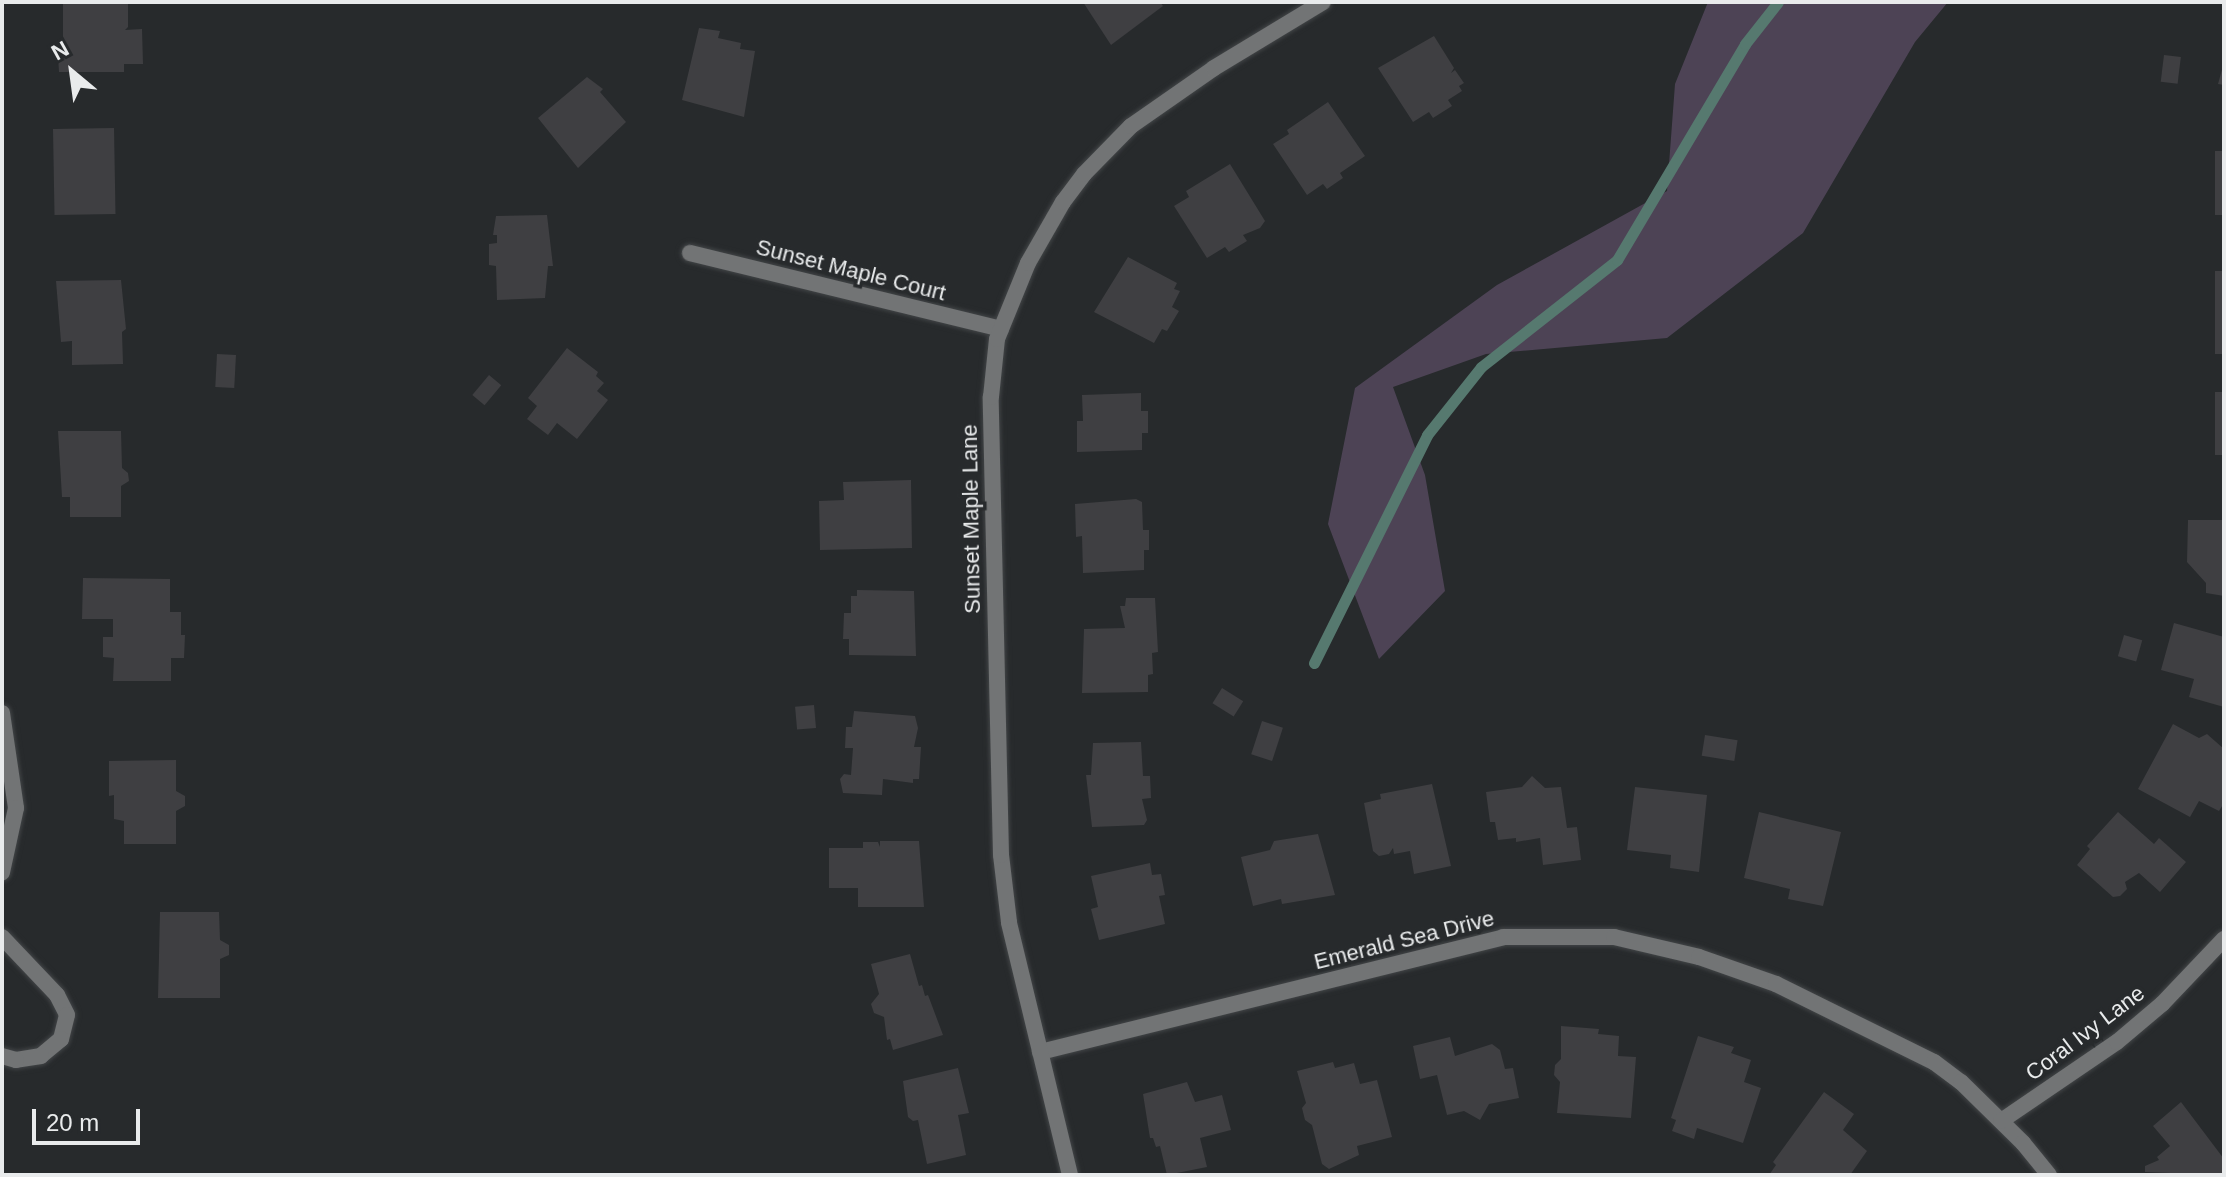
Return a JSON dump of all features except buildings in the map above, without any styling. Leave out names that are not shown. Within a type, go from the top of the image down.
[{"type":"street","name":"Sunset Maple Lane","points":[[1070,1175],[1009,922],[1001,855],[991,397],[1001,329],[1028,263],[1063,202],[1084,174],[1131,126],[1214,68],[1323,2]]},
{"type":"street","name":"Sunset Maple Court","points":[[690,253],[1001,329]]},
{"type":"street","points":[[2,713],[16,808],[2,872]]},
{"type":"street","name":"Emerald Sea Drive","points":[[1040,1052],[1503,937],[1558,934],[1614,937],[1699,957],[1817,1001],[1934,1062],[1961,1082],[2001,1121],[2049,1175]]},
{"type":"street","points":[[2,937],[57,995],[67,1015],[61,1039],[41,1056],[16,1060],[2,1056]]},
{"type":"street","name":"Coral Ivy Lane","points":[[2001,1121],[2117,1042],[2162,1004],[2224,939]]},
{"type":"shaded area","points":[[1708,2],[1948,2],[1915,42],[1803,233],[1667,338],[1486,354],[1393,387],[1425,475],[1445,591],[1379,659],[1328,524],[1355,388],[1497,285],[1667,191],[1675,84]]},
{"type":"waterway","points":[[1314,663],[1427,435],[1481,367],[1617,260],[1745,44],[1778,2]]}]
